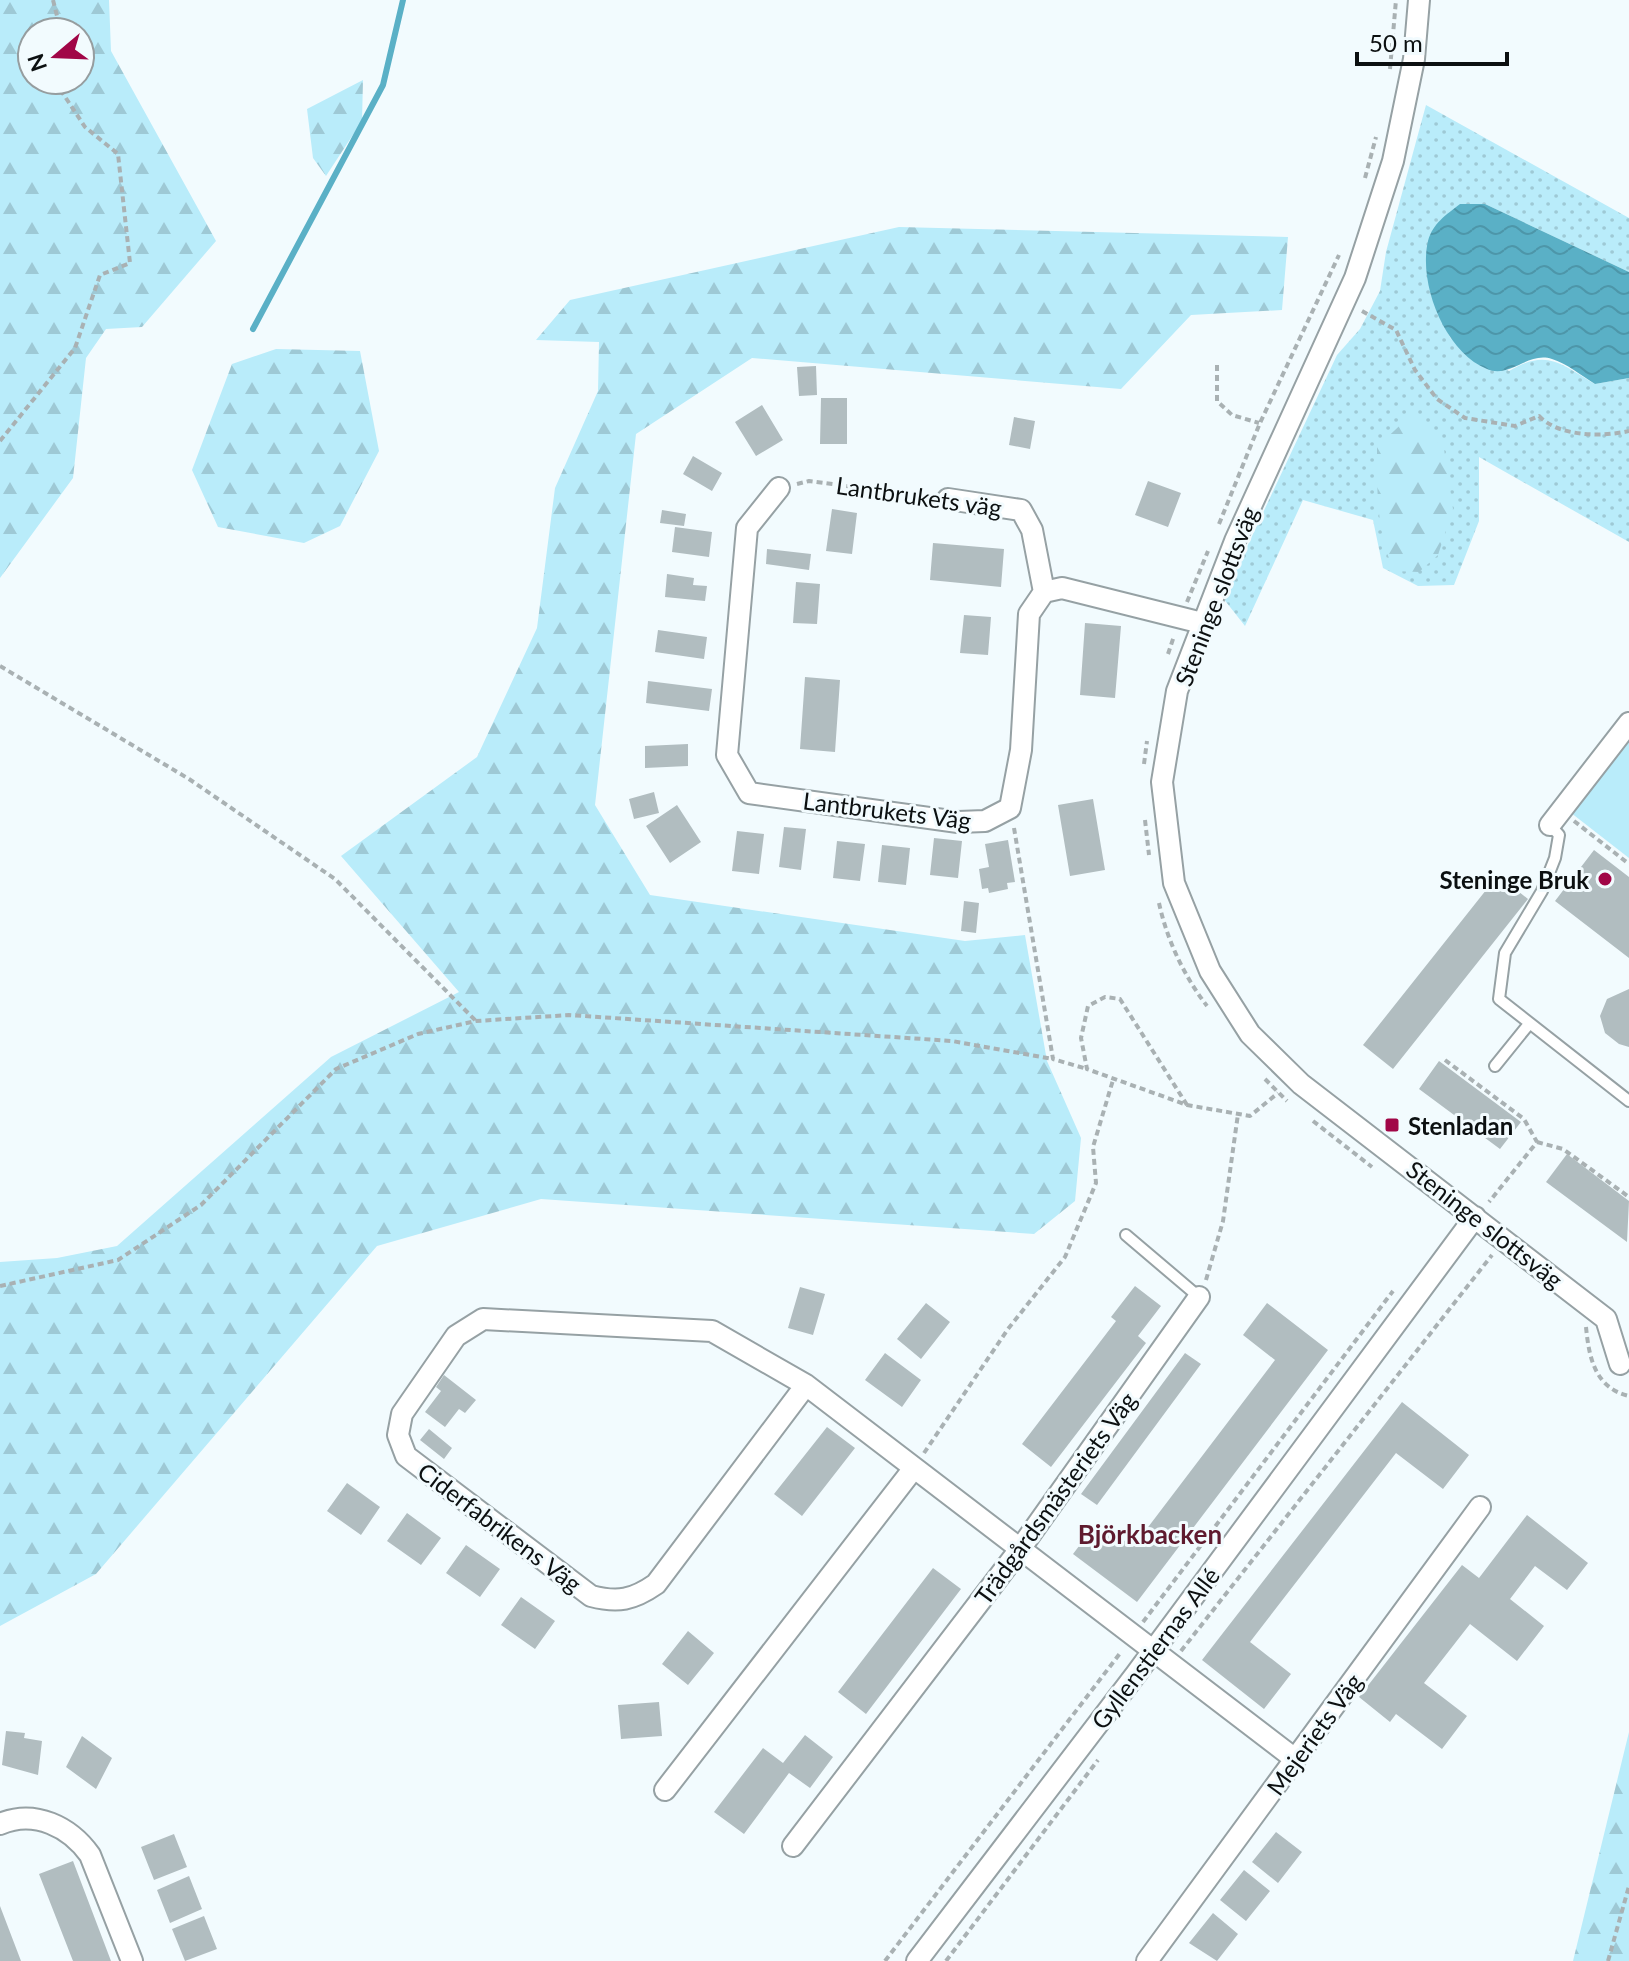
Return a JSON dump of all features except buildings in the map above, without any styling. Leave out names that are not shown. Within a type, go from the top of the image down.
[{"type":"street","name":"Steninge slottsväg","points":[[1419,0],[1414,59],[1393,161],[1344,301],[1202,623],[1177,691],[1162,782],[1174,883],[1210,971],[1250,1034],[1301,1084],[1629,1336]]},
{"type":"street","name":"Lantbrukets Väg","points":[[779,488],[747,528],[727,755],[735,774],[749,793],[958,822],[985,821],[1010,808]]},
{"type":"street","name":"Lantbrukets väg","points":[[948,499],[1021,510],[1032,530],[1044,592]]},
{"type":"street","points":[[1010,808],[1021,750],[1029,614],[1044,592],[1062,588],[1202,623]]},
{"type":"street","points":[[1555,818],[1629,723]]},
{"type":"street","name":"Gyllenstiernas Allé","points":[[917,1961],[1476,1217]]},
{"type":"street","name":"Trädgårdsmästeriets Väg","points":[[793,1846],[1020,1549],[1199,1297]]},
{"type":"street","name":"Ciderfabrikens Väg","points":[[806,1385],[656,1584],[637,1597],[613,1602],[591,1596],[406,1456],[398,1435],[402,1414],[456,1336],[483,1319],[712,1331],[806,1385],[1295,1759]]},
{"type":"street","points":[[1606,1319],[1620,1364]]},
{"type":"street","points":[[665,1790],[914,1468]]},
{"type":"street","name":"Mejeriets Väg","points":[[1147,1961],[1480,1507]]},
{"type":"street","points":[[0,1824],[35,1819],[61,1827],[79,1840],[90,1855],[132,1961]]},
{"type":"lane","points":[[1555,818],[1559,835],[1555,858],[1542,891],[1505,953],[1499,999],[1628,1099]]},
{"type":"lane","points":[[1495,1066],[1529,1024]]},
{"type":"lane","points":[[1126,1235],[1199,1297]]},
{"type":"path","points":[[1389,72],[1396,0]]},
{"type":"path","points":[[0,441],[75,348],[100,275],[130,263],[118,154],[85,127],[65,96]]},
{"type":"path","points":[[1363,186],[1377,131]]},
{"type":"path","points":[[1215,533],[1260,423],[1340,254]]},
{"type":"path","points":[[1344,301],[1396,330],[1415,370],[1437,399],[1465,418],[1515,426],[1539,416],[1550,427],[1608,436],[1629,431]]},
{"type":"path","points":[[1217,365],[1217,401],[1232,415],[1260,423],[1283,435]]},
{"type":"path","name":"Lantbrukets väg","points":[[779,488],[809,481],[948,499]]},
{"type":"path","points":[[1164,666],[1209,547]]},
{"type":"path","points":[[0,666],[189,779],[335,879],[476,1021]]},
{"type":"path","points":[[1144,769],[1147,740]]},
{"type":"path","points":[[1010,808],[1053,1059]]},
{"type":"path","points":[[1144,809],[1151,865]]},
{"type":"path","points":[[1555,818],[1629,864]]},
{"type":"path","points":[[1157,894],[1164,922],[1189,983],[1208,1008]]},
{"type":"path","points":[[1087,1069],[1081,1038],[1088,1006],[1105,997],[1120,999],[1187,1105]]},
{"type":"path","points":[[0,1286],[118,1260],[201,1205],[336,1069],[418,1034],[476,1021],[569,1015],[952,1041],[1053,1059],[1187,1105],[1250,1116],[1278,1093]]},
{"type":"path","points":[[1445,1060],[1524,1119],[1537,1142],[1563,1149],[1629,1197]]},
{"type":"path","points":[[1257,1070],[1290,1103]]},
{"type":"path","points":[[914,1468],[1008,1329],[1065,1257],[1096,1183],[1093,1147],[1113,1080]]},
{"type":"path","points":[[1301,1112],[1383,1173]]},
{"type":"path","points":[[1199,1297],[1214,1261],[1223,1221],[1238,1114]]},
{"type":"path","points":[[1505,1262],[1494,1253],[1476,1217],[1537,1142]]},
{"type":"path","points":[[1171,1663],[1494,1253]]},
{"type":"path","points":[[885,1961],[1400,1282]]},
{"type":"path","points":[[1585,1322],[1590,1360],[1602,1382],[1629,1396]]},
{"type":"path","points":[[946,1961],[1106,1749]]},
{"type":"path","points":[[1608,1961],[1629,1886]]},
{"type":"green space","points":[[0,0],[109,0],[111,51],[216,241],[142,327],[106,329],[86,358],[73,478],[0,578]]},
{"type":"green space","points":[[363,80],[362,121],[326,176],[313,158],[307,109]]},
{"type":"green space","points":[[1426,105],[1629,218],[1629,272],[1485,204],[1427,267],[1441,320],[1451,339],[1509,371],[1522,364],[1544,360],[1563,365],[1595,384],[1629,378],[1629,542],[1479,457],[1479,521],[1454,585],[1418,586],[1383,568],[1373,520],[1303,500],[1245,626],[1223,598],[1337,355],[1360,329],[1380,291],[1386,252]]},
{"type":"green space","points":[[899,227],[1288,237],[1282,310],[1191,315],[1121,389],[752,358],[636,434],[595,805],[650,895],[965,941],[1025,935],[1047,1061],[1081,1138],[1075,1201],[1034,1234],[541,1199],[377,1246],[96,1574],[0,1626],[0,1262],[57,1258],[117,1246],[331,1057],[459,992],[341,856],[477,757],[537,628],[555,488],[598,391],[599,342],[536,340],[570,300]]},
{"type":"green space","points":[[276,349],[360,351],[379,451],[340,526],[304,543],[218,527],[192,470],[232,364]]},
{"type":"green space","points":[[1412,414],[1444,449],[1453,509],[1438,555],[1419,572],[1394,571],[1384,541],[1378,495],[1377,447]]},
{"type":"green space","points":[[1629,732],[1629,858],[1566,809]]},
{"type":"green space","points":[[1629,1732],[1629,1961],[1573,1961]]},
{"type":"water","points":[[1460,204],[1485,204],[1629,272],[1629,378],[1595,384],[1563,363],[1543,358],[1495,371],[1472,360],[1459,348],[1447,332],[1431,296],[1426,258],[1433,229]]},
{"type":"waterway","points":[[253,329],[383,85],[403,0]]},
{"type":"place","name":"Steninge Bruk","points":[[1605,879]]},
{"type":"place","name":"Stenladan","points":[[1392,1125]]},
{"type":"district","name":"Björkbacken","points":[[1150,1534]]}]
